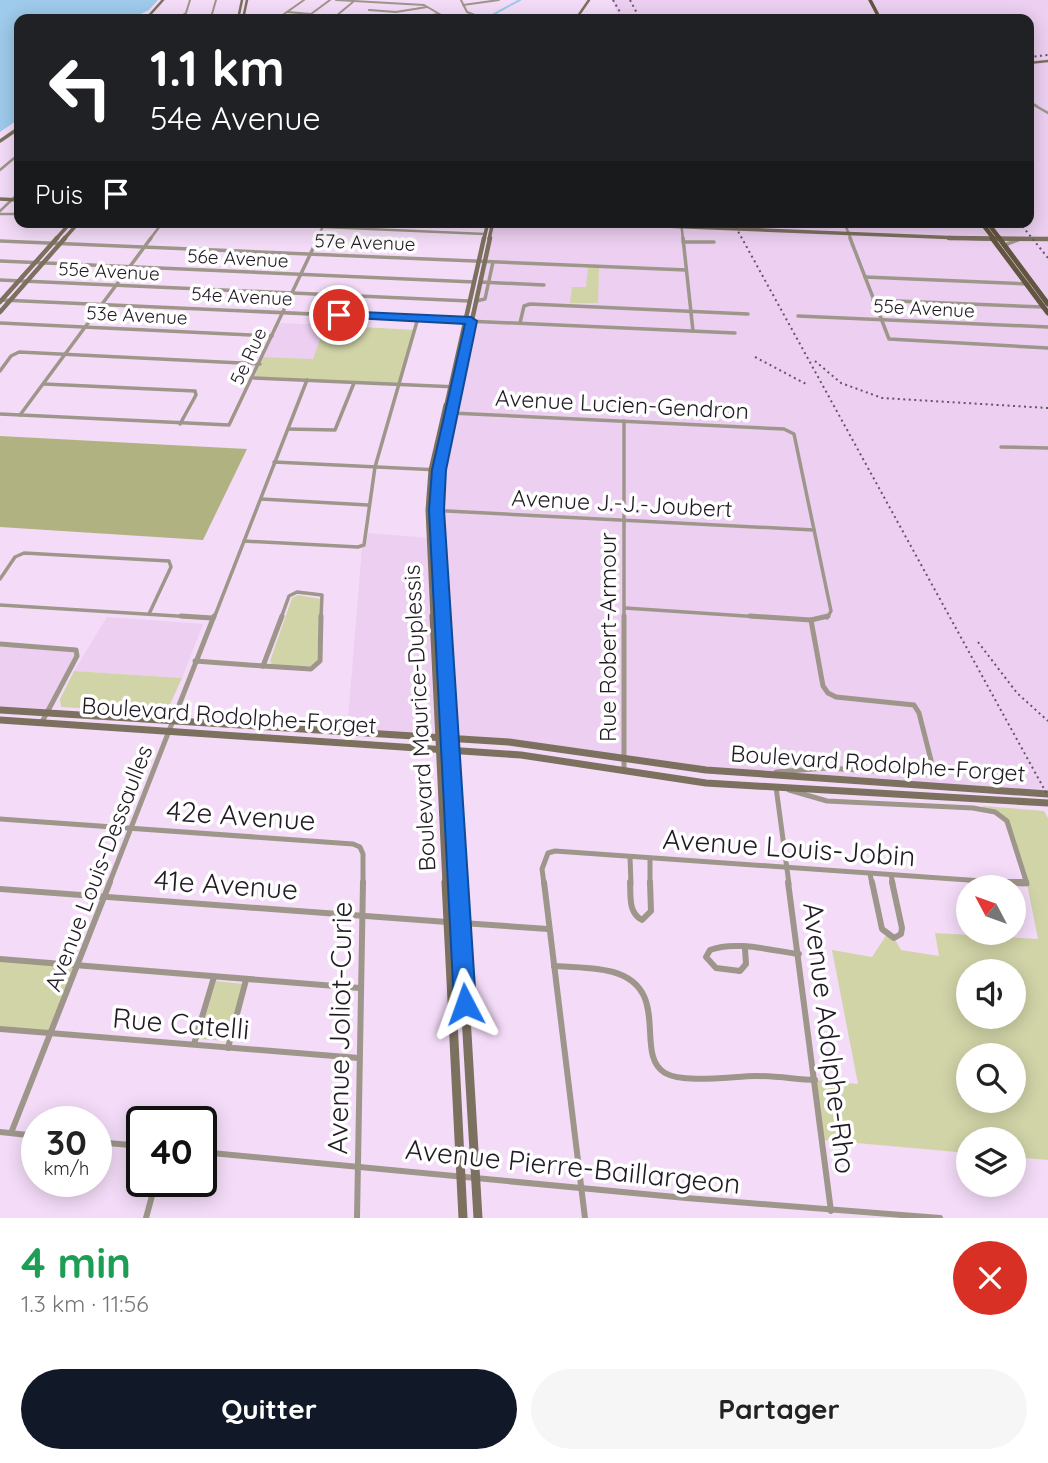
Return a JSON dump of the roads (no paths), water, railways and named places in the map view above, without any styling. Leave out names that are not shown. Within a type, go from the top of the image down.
[{"type":"main road","points":[[988,229],[1046,305],[1048,313]]},
{"type":"main road","points":[[995,239],[1029,284]]},
{"type":"street","points":[[150,14],[163,0]]},
{"type":"street","points":[[284,14],[304,0]]},
{"type":"street","points":[[287,12],[311,14],[330,0]]},
{"type":"street","points":[[336,0],[428,6],[439,14]]},
{"type":"street","points":[[365,14],[382,0]]},
{"type":"street","points":[[461,0],[470,14]]},
{"type":"street","points":[[463,5],[498,0]]},
{"type":"street","points":[[339,14],[354,2]]},
{"type":"street","points":[[369,10],[396,12],[428,6]]},
{"type":"street","points":[[0,170],[14,158]]},
{"type":"street","points":[[0,213],[14,198]]},
{"type":"street","points":[[0,199],[12,200]]},
{"type":"street","points":[[1,301],[66,228]]},
{"type":"street","points":[[0,312],[74,228]]},
{"type":"street","points":[[20,416],[159,228]]},
{"type":"street","name":"5e Rue","points":[[180,424],[229,425],[254,378],[323,228]]},
{"type":"street","points":[[346,228],[485,234]]},
{"type":"street","name":"Boulevard Maurice-Duplessis","points":[[482,261],[486,228]]},
{"type":"street","name":"Boulevard Maurice-Duplessis","points":[[463,1218],[428,510],[431,470],[491,228]]},
{"type":"street","points":[[682,228],[693,331]]},
{"type":"street","points":[[699,228],[969,239],[1048,239]]},
{"type":"street","points":[[846,228],[889,340],[1048,348]]},
{"type":"street","points":[[969,239],[978,237],[988,229],[1018,240]]},
{"type":"street","points":[[1010,256],[1005,246],[1018,240]]},
{"type":"street","name":"57e Avenue","points":[[0,241],[686,270]]},
{"type":"street","points":[[683,242],[714,242]]},
{"type":"street","name":"56e Avenue","points":[[0,261],[544,285]]},
{"type":"street","points":[[473,301],[485,299],[493,262]]},
{"type":"street","points":[[865,277],[1029,284]]},
{"type":"street","name":"55e Avenue","points":[[0,280],[473,301]]},
{"type":"street","points":[[872,300],[1046,305]]},
{"type":"street","name":"54e Avenue","points":[[1,301],[735,333]]},
{"type":"street","points":[[520,323],[524,306],[530,304],[748,314]]},
{"type":"street","name":"55e Avenue","points":[[798,316],[1048,327]]},
{"type":"street","points":[[244,541],[362,547],[366,543],[368,505],[375,467],[418,318]]},
{"type":"street","name":"53e Avenue","points":[[0,323],[272,336]]},
{"type":"street","points":[[0,371],[16,353],[260,363]]},
{"type":"street","points":[[254,378],[453,387]]},
{"type":"street","name":"Avenue Louis-Dessaulles","points":[[11,1133],[307,380]]},
{"type":"street","points":[[288,429],[335,430],[354,383]]},
{"type":"street","points":[[0,414],[180,424],[196,395],[195,391],[43,384]]},
{"type":"street","name":"Boulevard Maurice-Duplessis","points":[[453,387],[451,413],[439,470],[436,510],[478,1218]]},
{"type":"street","name":"Avenue Lucien-Gendron","points":[[451,413],[784,429],[795,437],[814,530]]},
{"type":"street","name":"Rue Robert-Armour","points":[[624,421],[624,769]]},
{"type":"street","points":[[1001,447],[1048,448]]},
{"type":"street","points":[[274,462],[439,470]]},
{"type":"street","points":[[261,499],[368,505]]},
{"type":"street","name":"Avenue J.-J.-Joubert","points":[[428,510],[814,530]]},
{"type":"street","points":[[625,608],[811,620],[827,618],[831,611],[814,530]]},
{"type":"street","points":[[0,579],[15,556],[24,553],[169,561],[171,567],[149,614]]},
{"type":"street","points":[[195,661],[263,666],[312,669],[318,665],[322,595],[319,592],[297,592],[289,596],[263,666]]},
{"type":"street","points":[[0,605],[212,618]]},
{"type":"street","points":[[758,774],[825,768],[931,772],[933,762],[914,705],[831,695],[823,686],[811,620]]},
{"type":"street","points":[[0,644],[76,650],[77,656],[41,723]]},
{"type":"street","name":"Boulevard Rodolphe-Forget","points":[[0,710],[509,742],[706,770],[1048,794]]},
{"type":"street","name":"Boulevard Rodolphe-Forget","points":[[0,720],[521,755],[706,783],[1048,803]]},
{"type":"street","name":"Boulevard Rodolphe-Forget","points":[[706,770],[706,783]]},
{"type":"street","name":"Boulevard Rodolphe-Forget","points":[[779,788],[827,801],[973,808],[995,812],[1010,826],[1027,884]]},
{"type":"street","name":"Avenue Adolphe-Rho","points":[[779,788],[786,867],[831,1211]]},
{"type":"street","name":"42e Avenue","points":[[0,819],[353,844]]},
{"type":"street","name":"Avenue Joliot-Curie","points":[[353,844],[360,847],[363,854],[357,1218]]},
{"type":"street","name":"Avenue Louis-Jobin","points":[[548,929],[542,869],[548,853],[555,851],[1027,884]]},
{"type":"street","points":[[630,857],[631,909],[635,916],[642,920],[651,911],[650,859]]},
{"type":"street","points":[[870,874],[882,929],[894,938],[901,934],[902,928],[891,875]]},
{"type":"street","name":"41e Avenue","points":[[0,889],[448,922]]},
{"type":"street","points":[[460,923],[548,929],[585,1218]]},
{"type":"street","points":[[745,949],[746,964],[740,971],[716,969],[709,965],[706,957],[709,950],[716,946],[799,954]]},
{"type":"street","points":[[0,960],[360,988]]},
{"type":"street","points":[[553,966],[619,972],[637,984],[648,1006],[653,1060],[657,1067],[668,1075],[716,1079],[754,1076],[815,1080]]},
{"type":"street","points":[[194,1044],[214,977]]},
{"type":"street","points":[[228,1048],[246,980]]},
{"type":"street","name":"Rue Catelli","points":[[0,1028],[359,1058]]},
{"type":"street","points":[[0,1132],[21,1134]]},
{"type":"street","name":"Avenue Pierre-Baillargeon","points":[[217,1153],[831,1211],[940,1218]]},
{"type":"street","points":[[146,1218],[152,1197]]},
{"type":"water","points":[[0,0],[158,0],[149,10],[141,14],[14,14],[14,122],[0,132]]},
{"type":"waterway","points":[[494,14],[520,0]]},
{"type":"railway","points":[[613,0],[621,14]]},
{"type":"railway","points":[[630,0],[637,14]]},
{"type":"railway","points":[[1034,56],[1048,55]]},
{"type":"railway","points":[[736,228],[1048,796]]},
{"type":"railway","points":[[1024,228],[1048,258]]},
{"type":"railway","points":[[755,357],[806,384]]},
{"type":"railway","points":[[815,361],[841,383],[882,398],[1048,408]]},
{"type":"railway","points":[[978,642],[1017,693],[1048,721]]}]
